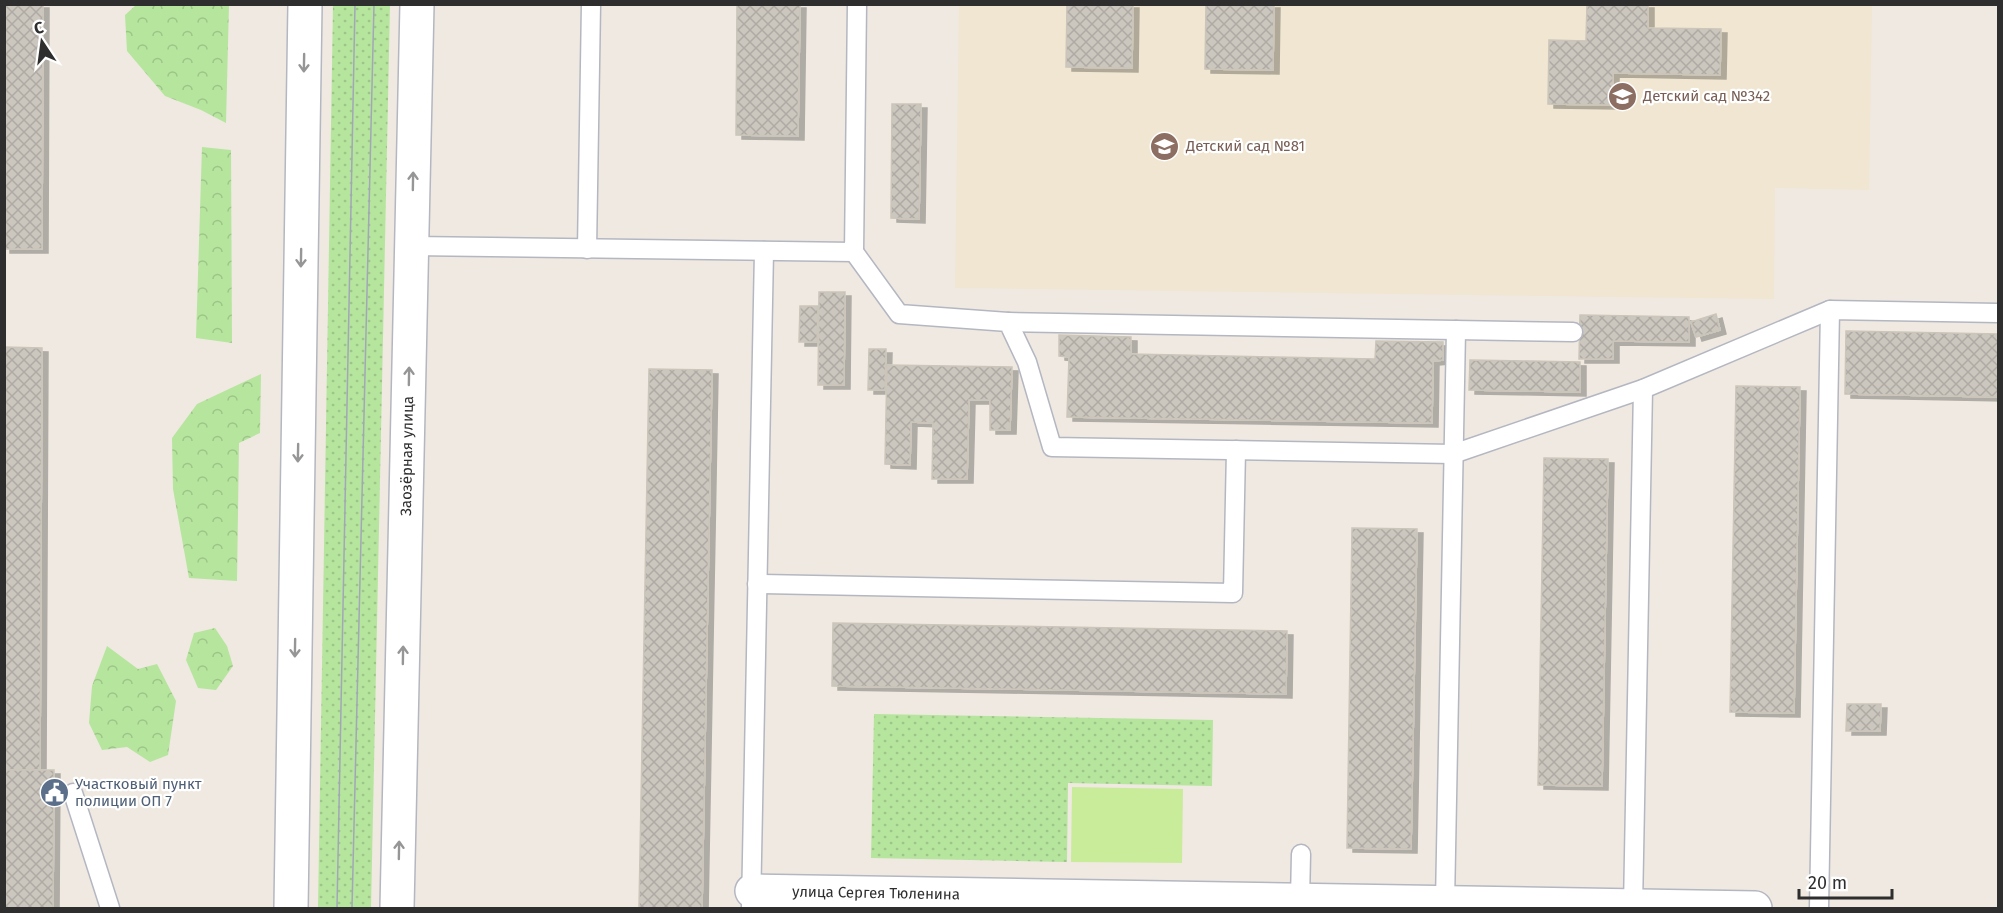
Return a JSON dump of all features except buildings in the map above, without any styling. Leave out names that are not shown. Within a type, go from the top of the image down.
[{"type":"main road","points":[[291,909],[305,4]]},
{"type":"main road","name":"Заозёрная улица","points":[[397,909],[417,4]]},
{"type":"main road","name":"улица Сергея Тюленина","points":[[752,900],[1300,900],[1755,909]]},
{"type":"lane","points":[[587,249],[591,4]]},
{"type":"lane","points":[[857,4],[854,252],[899,314],[1008,322],[1574,332]]},
{"type":"lane","points":[[412,246],[854,252]]},
{"type":"lane","points":[[752,900],[764,251]]},
{"type":"lane","points":[[1008,322],[1027,362],[1052,447],[1454,454],[1643,390],[1830,310],[1998,313]]},
{"type":"lane","points":[[1819,909],[1830,310]]},
{"type":"lane","points":[[1445,903],[1456,330]]},
{"type":"lane","points":[[1633,907],[1643,390]]},
{"type":"lane","points":[[757,584],[1233,593],[1236,450]]},
{"type":"lane","points":[[73,793],[110,909]]},
{"type":"lane","points":[[1300,900],[1301,854]]},
{"type":"shaded area","points":[[959,5],[1872,5],[1869,190],[1775,188],[1774,299],[955,288]]},
{"type":"green space","points":[[136,5],[229,5],[226,123],[165,96],[127,51],[125,15]]},
{"type":"green space","points":[[333,5],[390,5],[371,908],[318,908]]},
{"type":"green space","points":[[202,147],[231,150],[232,343],[196,338]]},
{"type":"green space","points":[[261,374],[260,433],[239,443],[237,581],[189,578],[173,489],[172,438],[197,404]]},
{"type":"green space","points":[[215,628],[227,646],[233,666],[216,690],[198,688],[186,660],[194,633]]},
{"type":"green space","points":[[107,646],[138,669],[157,664],[176,701],[168,755],[150,762],[127,747],[102,750],[89,723],[92,686]]},
{"type":"green space","points":[[874,714],[1213,720],[1212,786],[1068,783],[1067,862],[871,858]]},
{"type":"green space","points":[[1072,787],[1183,789],[1182,863],[1071,862]]},
{"type":"tram line","points":[[337,908],[355,4]]},
{"type":"tram line","points":[[352,908],[374,4]]},
{"type":"place","name":"Детский сад №342","points":[[1622,96]]},
{"type":"place","name":"Детский сад №81","points":[[1165,146]]},
{"type":"place","name":"Участковый пункт полиции ОП 7","points":[[54,793]]}]
